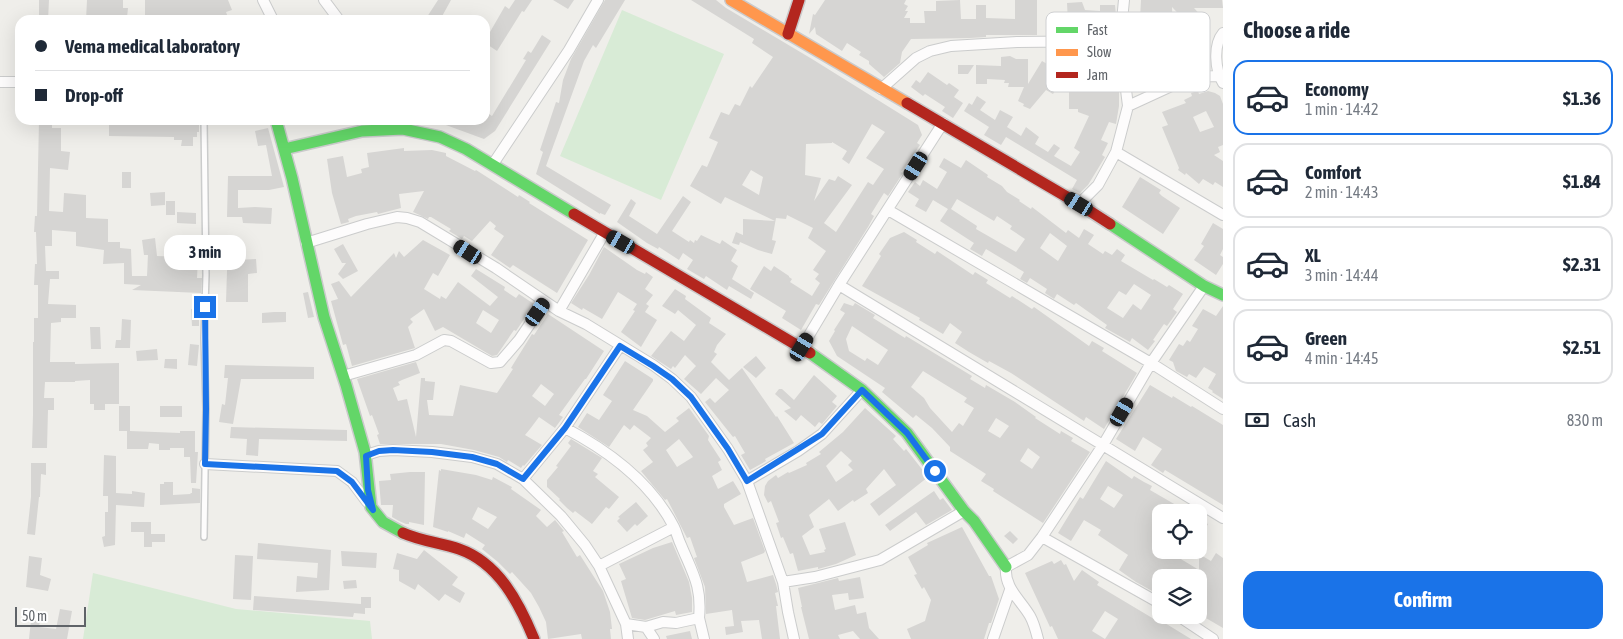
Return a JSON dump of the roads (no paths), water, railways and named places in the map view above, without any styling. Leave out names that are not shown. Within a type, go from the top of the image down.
[{"type":"street","points":[[263,0],[270,15]]},
{"type":"street","points":[[324,0],[335,15]]},
{"type":"street","points":[[493,164],[569,50],[598,0]]},
{"type":"street","points":[[731,0],[1079,204],[1204,286],[1223,295]]},
{"type":"street","points":[[788,34],[799,0]]},
{"type":"street","points":[[1221,80],[1217,49],[1219,39],[1223,33]]},
{"type":"street","points":[[881,89],[916,58],[930,51],[951,46],[1046,42]]},
{"type":"street","points":[[0,82],[15,82]]},
{"type":"street","points":[[1079,204],[1098,185],[1116,152],[1128,106],[1126,92]]},
{"type":"street","points":[[1128,106],[1158,92]]},
{"type":"street","points":[[802,347],[839,285],[943,123]]},
{"type":"street","points":[[277,125],[329,337],[343,376],[366,456],[368,490],[373,510]]},
{"type":"street","points":[[396,125],[402,129]]},
{"type":"street","points":[[284,149],[362,131],[402,129],[427,133],[455,142],[802,347],[862,390],[907,433],[964,511],[974,521],[1006,567],[1010,590],[1030,616],[1038,639]]},
{"type":"street","points":[[1116,152],[1223,215]]},
{"type":"street","points":[[888,210],[1151,363],[1223,409]]},
{"type":"street","points":[[306,243],[367,224],[397,217],[420,222],[496,268],[558,311],[586,324],[672,379],[691,397],[728,449],[747,481],[783,582],[794,639]]},
{"type":"street","points":[[558,311],[605,232]]},
{"type":"street","points":[[839,285],[1223,518]]},
{"type":"street","points":[[1006,567],[1028,555],[1042,537],[1103,445],[1151,363],[1204,286]]},
{"type":"street","points":[[343,376],[416,355],[444,340],[451,341],[491,363],[500,362],[519,340],[545,302]]},
{"type":"street","points":[[523,479],[565,428],[620,346]]},
{"type":"street","points":[[747,481],[822,434],[862,390]]},
{"type":"street","points":[[565,428],[594,443],[651,492],[674,527],[694,571],[699,590],[699,618],[704,639]]},
{"type":"street","points":[[366,456],[379,451],[393,450],[472,457],[497,464],[523,479],[561,516],[585,545],[599,566],[626,624],[628,639]]},
{"type":"street","points":[[205,464],[337,471],[352,482],[384,522],[400,531],[468,552],[482,560],[509,590],[524,616],[534,639]]},
{"type":"street","points":[[783,582],[815,577],[880,560],[964,511]]},
{"type":"street","points":[[599,566],[674,527]]},
{"type":"street","points":[[1042,537],[1152,599]]},
{"type":"street","points":[[993,639],[1010,590]]},
{"type":"street","points":[[626,624],[646,627],[663,622],[699,618]]},
{"type":"street","points":[[1190,624],[1212,639]]},
{"type":"street","points":[[646,627],[654,639]]},
{"type":"lane","points":[[204,125],[206,275],[204,338],[206,409],[204,537]]}]
